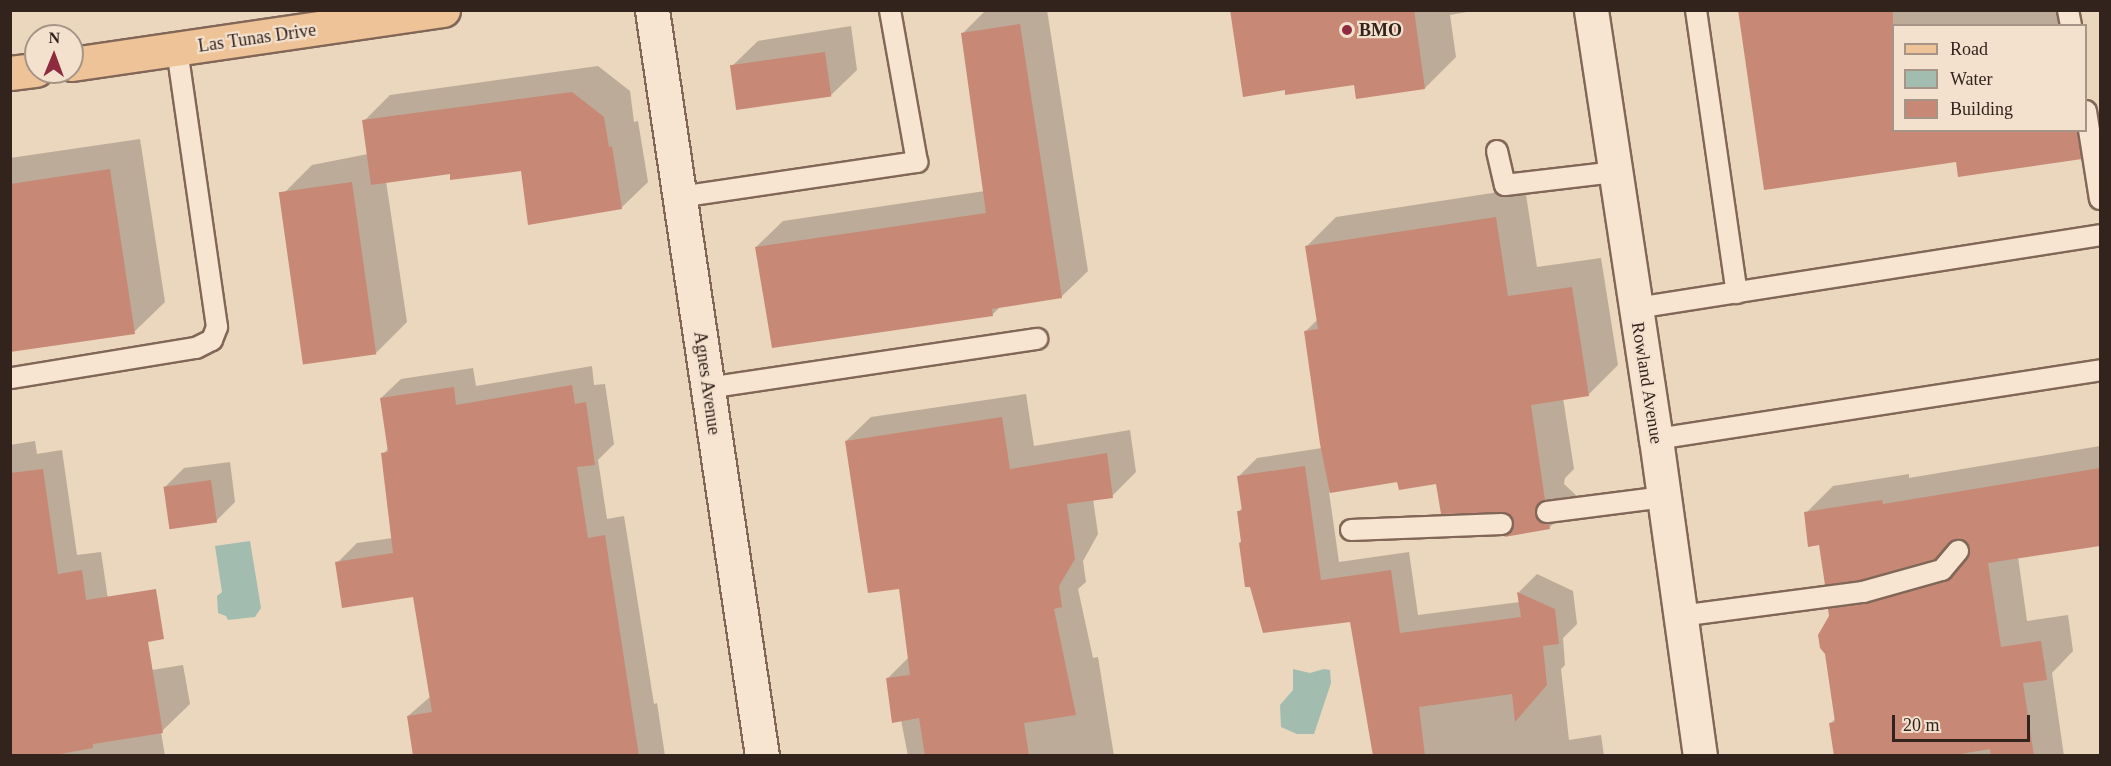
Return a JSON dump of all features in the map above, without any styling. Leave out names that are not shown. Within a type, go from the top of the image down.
[{"type":"main road","name":"Las Tunas Drive","points":[[84,62],[177,49],[366,16],[443,10]]},
{"type":"street","name":"Agnes Avenue","points":[[652,10],[762,756]]},
{"type":"street","name":"Rowland Avenue","points":[[1591,10],[1701,756]]},
{"type":"lane","points":[[680,196],[918,162],[890,10]]},
{"type":"lane","points":[[1695,10],[1737,293]]},
{"type":"lane","points":[[12,378],[196,348],[212,340],[217,327],[177,49]]},
{"type":"lane","points":[[2087,123],[2100,199]]},
{"type":"lane","points":[[1497,151],[1505,185],[1616,172]]},
{"type":"lane","points":[[1636,308],[2100,236]]},
{"type":"lane","points":[[708,388],[1037,339]]},
{"type":"lane","points":[[1656,439],[2100,370]]},
{"type":"lane","points":[[1547,512],[1664,497]]},
{"type":"lane","points":[[1351,530],[1502,524]]},
{"type":"lane","points":[[1680,616],[1863,592],[1942,570],[1958,551]]},
{"type":"water","points":[[250,541],[261,608],[255,617],[228,620],[226,616],[218,613],[217,596],[222,592],[215,546]]},
{"type":"water","points":[[1293,669],[1310,673],[1324,669],[1330,670],[1331,683],[1314,734],[1297,734],[1281,727],[1280,705],[1293,690]]},
{"type":"building","points":[[1230,10],[1414,10],[1425,89],[1356,99],[1354,85],[1285,95],[1285,90],[1243,97]]},
{"type":"building","points":[[1738,10],[1893,10],[1892,132],[2077,132],[2082,159],[1958,177],[1956,162],[1764,190]]},
{"type":"building","points":[[1020,24],[1062,298],[992,309],[993,316],[772,348],[755,247],[986,213],[961,33]]},
{"type":"building","points":[[825,52],[831,97],[736,110],[730,65]]},
{"type":"building","points":[[572,92],[604,117],[609,147],[612,146],[622,209],[528,225],[521,171],[450,180],[450,174],[371,185],[362,120]]},
{"type":"building","points":[[110,169],[135,334],[10,352],[10,184]]},
{"type":"building","points":[[352,182],[376,354],[303,365],[279,192]]},
{"type":"building","points":[[1496,217],[1508,296],[1572,287],[1589,396],[1531,405],[1545,500],[1536,507],[1535,514],[1542,523],[1549,524],[1550,529],[1504,537],[1512,530],[1514,524],[1507,513],[1441,514],[1436,484],[1399,490],[1397,482],[1330,493],[1320,444],[1304,331],[1318,329],[1305,246]]},
{"type":"building","points":[[572,385],[575,404],[586,402],[595,465],[577,467],[588,538],[605,535],[639,756],[413,756],[407,716],[432,712],[413,597],[342,608],[335,562],[393,553],[381,453],[388,452],[380,398],[454,387],[456,405]]},
{"type":"building","points":[[1002,417],[1010,469],[1107,453],[1113,498],[1067,504],[1075,559],[1059,586],[1062,607],[1054,609],[1076,715],[1024,723],[1029,756],[925,756],[919,718],[892,723],[886,678],[910,675],[899,589],[868,593],[845,441]]},
{"type":"building","points":[[1305,466],[1321,580],[1391,570],[1400,633],[1521,617],[1517,592],[1555,609],[1559,644],[1543,646],[1547,685],[1515,722],[1512,694],[1419,707],[1425,756],[1373,756],[1350,622],[1263,633],[1250,587],[1245,587],[1239,543],[1241,542],[1237,511],[1242,511],[1237,476]]},
{"type":"building","points":[[2100,468],[2100,546],[1988,563],[2001,647],[2041,641],[2047,680],[2023,683],[2034,756],[1991,756],[1990,749],[1949,756],[1834,756],[1829,723],[1835,722],[1825,654],[1820,648],[1818,635],[1829,616],[1828,609],[1866,604],[1945,582],[1967,559],[1969,547],[1965,542],[1954,540],[1935,559],[1861,580],[1825,585],[1819,545],[1808,547],[1804,512],[1882,500],[1883,504]]},
{"type":"building","points":[[43,469],[58,574],[82,570],[86,600],[156,589],[164,639],[148,642],[163,733],[93,744],[93,748],[50,756],[10,756],[10,473]]},
{"type":"building","points":[[211,480],[217,523],[169,529],[163,487]]},
{"type":"place","name":"BMO","points":[[1347,30]]}]
